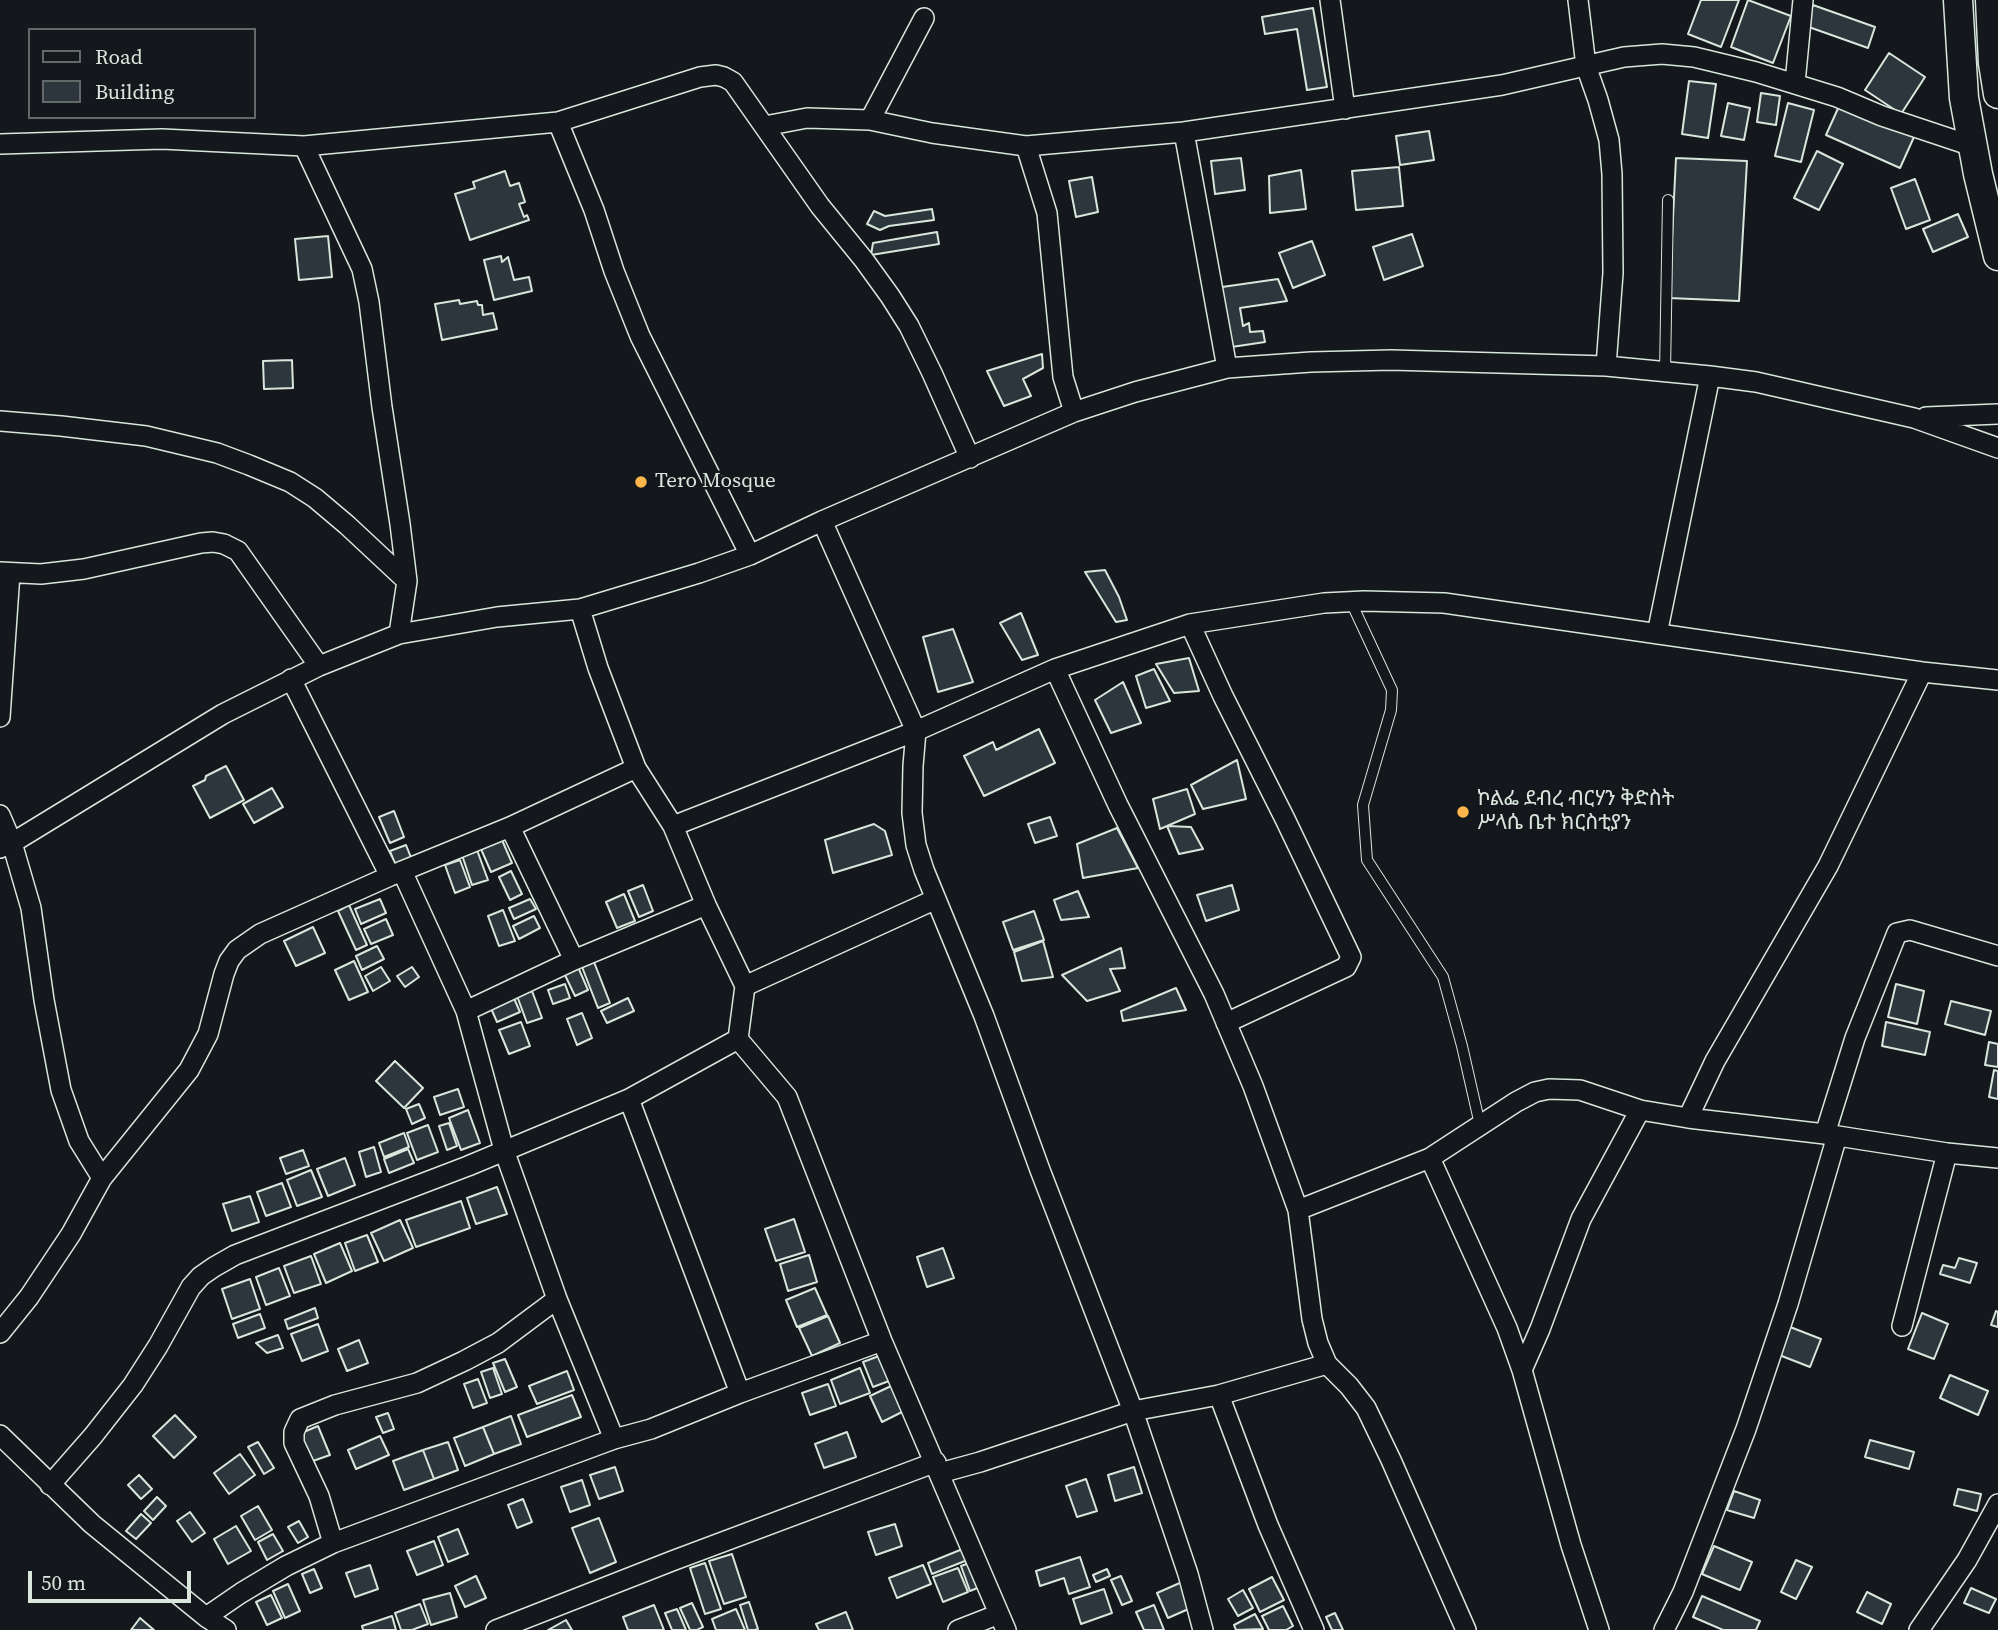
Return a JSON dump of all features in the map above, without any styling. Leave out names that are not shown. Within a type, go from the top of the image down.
[{"type":"main road","points":[[1958,0],[1964,98],[1972,146],[1998,256]]},
{"type":"main road","points":[[1990,0],[1993,63],[1998,94]]},
{"type":"street","points":[[1330,0],[1345,108]]},
{"type":"street","points":[[1577,0],[1586,66],[1609,140],[1612,174],[1613,273],[1606,366]]},
{"type":"street","points":[[1795,83],[1803,0]]},
{"type":"street","points":[[870,120],[924,18]]},
{"type":"street","points":[[765,126],[807,118],[870,120],[932,133],[1026,146],[1184,132],[1502,85],[1624,57],[1662,54],[1694,57],[1795,83],[1915,128],[1972,146]]},
{"type":"street","points":[[0,144],[162,139],[304,146],[558,122],[700,78],[716,75],[724,77],[733,82],[909,326],[970,458]]},
{"type":"street","points":[[558,122],[594,209],[614,271],[640,336],[750,555]]},
{"type":"street","points":[[1184,132],[1227,368]]},
{"type":"street","points":[[304,146],[362,268],[369,302],[407,581],[399,634]]},
{"type":"street","points":[[1026,146],[1046,213],[1063,377],[1074,412]]},
{"type":"street","points":[[6,846],[223,714],[319,666],[399,634],[497,617],[580,609],[699,573],[750,555],[1074,412],[1135,392],[1227,368],[1391,360],[1606,366],[1710,376],[1756,382],[1914,418],[1998,448]]},
{"type":"street","points":[[1657,634],[1710,376]]},
{"type":"street","points":[[1914,418],[1998,414]]},
{"type":"street","points":[[0,421],[146,436],[217,453],[238,461],[290,482],[315,498],[407,581]]},
{"type":"street","points":[[822,521],[916,731],[912,766],[916,845],[984,1016],[1133,1411],[1188,1574],[1203,1630]]},
{"type":"street","points":[[0,717],[5,572],[41,574],[84,569],[201,543],[225,544],[238,551],[319,666]]},
{"type":"street","points":[[673,826],[916,731],[1055,669],[1190,624],[1311,604],[1444,603],[1998,680]]},
{"type":"street","points":[[580,609],[598,668],[636,768],[673,826],[706,905],[745,986],[738,1039],[787,1097],[882,1340],[1003,1622],[958,1630]]},
{"type":"street","points":[[1190,624],[1351,957],[1346,967],[1226,1023]]},
{"type":"street","points":[[1055,669],[1118,805],[1214,994],[1253,1086],[1298,1210],[1312,1319],[1318,1343],[1327,1364],[1366,1408],[1466,1630]]},
{"type":"street","points":[[1688,1118],[1715,1061],[1828,866],[1922,671]]},
{"type":"street","points":[[291,679],[396,874],[466,1012],[504,1150],[557,1299],[614,1439]]},
{"type":"street","points":[[0,1333],[29,1297],[71,1234],[102,1178],[189,1070],[208,1034],[224,974],[237,950],[260,934],[510,827],[636,768]]},
{"type":"street","points":[[0,815],[6,846],[31,908],[44,1000],[61,1090],[79,1141],[102,1178]]},
{"type":"street","points":[[510,827],[574,960]]},
{"type":"street","points":[[745,986],[936,899]]},
{"type":"street","points":[[466,1012],[574,960],[706,905]]},
{"type":"street","points":[[1664,1630],[1691,1573],[1750,1417],[1788,1304],[1855,1038],[1897,933],[1910,930],[1998,957]]},
{"type":"street","points":[[50,1485],[93,1436],[132,1384],[158,1346],[180,1303],[201,1276],[235,1255],[456,1171],[629,1099],[738,1039]]},
{"type":"street","points":[[1298,1210],[1430,1158],[1516,1102],[1535,1092],[1549,1089],[1580,1090],[1640,1110],[1688,1118],[1998,1158]]},
{"type":"street","points":[[629,1099],[740,1393]]},
{"type":"street","points":[[1522,1370],[1581,1219],[1640,1110]]},
{"type":"street","points":[[1902,1326],[1947,1153]]},
{"type":"street","points":[[1430,1158],[1507,1328],[1522,1370],[1571,1545],[1599,1630]]},
{"type":"street","points":[[333,1543],[319,1496],[294,1443],[295,1427],[300,1419],[335,1405],[417,1383],[498,1343],[557,1299]]},
{"type":"street","points":[[206,1617],[275,1573],[333,1543],[614,1439],[651,1429],[882,1340]]},
{"type":"street","points":[[496,1630],[609,1585],[938,1467],[980,1462],[1133,1411],[1219,1395],[1327,1364]]},
{"type":"street","points":[[1219,1395],[1268,1525],[1314,1630]]},
{"type":"street","points":[[0,1434],[92,1524],[206,1617],[226,1630]]},
{"type":"street","points":[[1919,1630],[1967,1560],[1998,1504]]},
{"type":"lane","points":[[1665,372],[1668,200]]},
{"type":"lane","points":[[1350,602],[1392,690],[1391,710],[1363,805],[1367,860],[1443,977],[1480,1125]]},
{"type":"building","points":[[1701,0],[1739,0],[1721,47],[1688,34]]},
{"type":"building","points":[[1748,0],[1791,16],[1773,63],[1731,47]]},
{"type":"building","points":[[1813,5],[1875,27],[1868,48],[1806,26]]},
{"type":"building","points":[[1313,8],[1327,87],[1307,90],[1297,29],[1265,34],[1262,17]]},
{"type":"building","points":[[1889,53],[1925,77],[1901,114],[1865,90]]},
{"type":"building","points":[[1689,81],[1716,84],[1708,138],[1682,134]]},
{"type":"building","points":[[1761,93],[1780,96],[1776,125],[1757,122]]},
{"type":"building","points":[[1728,103],[1750,108],[1744,140],[1721,136]]},
{"type":"building","points":[[1788,103],[1814,110],[1801,162],[1775,156]]},
{"type":"building","points":[[1840,104],[1914,137],[1900,168],[1826,135]]},
{"type":"building","points":[[1429,131],[1434,160],[1400,165],[1396,136]]},
{"type":"building","points":[[1817,151],[1843,164],[1819,210],[1794,198]]},
{"type":"building","points":[[1241,158],[1245,190],[1215,194],[1211,161]]},
{"type":"building","points":[[1676,158],[1747,161],[1739,301],[1669,298]]},
{"type":"building","points":[[1399,167],[1403,206],[1356,210],[1352,171]]},
{"type":"building","points":[[1301,170],[1306,209],[1270,213],[1269,176]]},
{"type":"building","points":[[505,171],[510,186],[519,183],[525,202],[519,204],[524,217],[527,215],[529,220],[470,240],[455,194],[475,188],[473,182]]},
{"type":"building","points":[[1092,177],[1098,212],[1076,217],[1069,181]]},
{"type":"building","points":[[1915,179],[1930,220],[1906,229],[1891,188]]},
{"type":"building","points":[[932,209],[934,220],[889,226],[880,230],[867,224],[874,211],[885,216]]},
{"type":"building","points":[[1958,214],[1968,237],[1933,252],[1923,229]]},
{"type":"building","points":[[937,232],[939,244],[871,255],[873,243]]},
{"type":"building","points":[[1412,234],[1423,266],[1384,280],[1373,247]]},
{"type":"building","points":[[328,236],[332,277],[299,280],[295,239]]},
{"type":"building","points":[[1312,241],[1325,275],[1293,288],[1279,253]]},
{"type":"building","points":[[501,256],[502,262],[508,257],[514,280],[529,277],[532,291],[494,300],[484,260]]},
{"type":"building","points":[[1278,279],[1287,301],[1240,308],[1243,326],[1249,323],[1250,332],[1263,331],[1265,342],[1225,348],[1215,288]]},
{"type":"building","points":[[459,300],[460,304],[477,301],[478,305],[482,305],[483,315],[493,313],[497,329],[442,340],[435,304]]},
{"type":"building","points":[[1042,354],[1043,368],[1023,379],[1031,396],[1004,406],[987,371]]},
{"type":"building","points":[[292,360],[293,388],[264,389],[263,361]]},
{"type":"building","points":[[1105,570],[1127,620],[1116,622],[1085,572]]},
{"type":"building","points":[[1021,613],[1038,655],[1022,660],[1000,623]]},
{"type":"building","points":[[953,629],[973,682],[938,692],[923,637]]},
{"type":"building","points":[[1189,658],[1199,691],[1174,693],[1156,664]]},
{"type":"building","points":[[1154,669],[1170,701],[1146,708],[1136,676]]},
{"type":"building","points":[[1123,682],[1141,723],[1111,733],[1095,700]]},
{"type":"building","points":[[1039,729],[1055,763],[984,796],[964,756],[993,742],[996,750]]},
{"type":"building","points":[[1237,760],[1246,799],[1203,809],[1191,785]]},
{"type":"building","points":[[226,766],[244,800],[210,818],[193,786]]},
{"type":"building","points":[[272,788],[283,807],[254,823],[243,804]]},
{"type":"building","points":[[1187,789],[1195,814],[1160,829],[1153,799]]},
{"type":"building","points":[[394,811],[404,837],[390,843],[379,817]]},
{"type":"building","points":[[1050,817],[1057,836],[1035,843],[1028,824]]},
{"type":"building","points":[[874,824],[885,831],[892,855],[833,873],[825,840]]},
{"type":"building","points":[[1167,826],[1191,827],[1203,849],[1179,854]]},
{"type":"building","points":[[1117,828],[1138,868],[1083,878],[1077,844]]},
{"type":"building","points":[[502,840],[512,863],[491,872],[481,849]]},
{"type":"building","points":[[406,845],[412,860],[396,866],[390,851]]},
{"type":"building","points":[[477,850],[488,880],[472,885],[462,855]]},
{"type":"building","points":[[460,860],[470,887],[455,893],[445,865]]},
{"type":"building","points":[[511,871],[522,894],[510,900],[499,877]]},
{"type":"building","points":[[643,885],[653,911],[639,917],[628,891]]},
{"type":"building","points":[[1232,885],[1239,910],[1206,921],[1197,895]]},
{"type":"building","points":[[1078,891],[1089,917],[1061,920],[1054,900]]},
{"type":"building","points":[[624,894],[635,921],[617,928],[606,902]]},
{"type":"building","points":[[380,899],[386,913],[361,924],[355,909]]},
{"type":"building","points":[[530,899],[536,909],[514,919],[509,908]]},
{"type":"building","points":[[349,905],[367,945],[356,950],[338,911]]},
{"type":"building","points":[[503,910],[515,941],[499,946],[488,916]]},
{"type":"building","points":[[1034,911],[1044,940],[1013,950],[1003,922]]},
{"type":"building","points":[[534,916],[540,928],[519,939],[513,926]]},
{"type":"building","points":[[386,919],[393,935],[371,944],[364,929]]},
{"type":"building","points":[[313,927],[325,953],[296,966],[284,941]]},
{"type":"building","points":[[1043,941],[1053,977],[1022,981],[1014,952]]},
{"type":"building","points":[[377,946],[384,959],[362,970],[356,956]]},
{"type":"building","points":[[1121,948],[1125,968],[1110,969],[1120,991],[1087,1001],[1062,975]]},
{"type":"building","points":[[354,961],[368,992],[349,1000],[335,970]]},
{"type":"building","points":[[594,962],[610,1003],[598,1008],[582,967]]},
{"type":"building","points":[[381,967],[390,981],[373,991],[365,976]]},
{"type":"building","points":[[412,967],[419,977],[405,987],[397,976]]},
{"type":"building","points":[[578,967],[588,990],[575,996],[564,973]]},
{"type":"building","points":[[565,984],[570,998],[553,1004],[548,990]]},
{"type":"building","points":[[1896,984],[1924,991],[1917,1024],[1888,1017]]},
{"type":"building","points":[[1176,988],[1186,1010],[1123,1021],[1121,1011]]},
{"type":"building","points":[[532,991],[542,1018],[527,1023],[517,996]]},
{"type":"building","points":[[513,996],[520,1012],[497,1022],[490,1006]]},
{"type":"building","points":[[628,998],[634,1011],[607,1023],[601,1011]]},
{"type":"building","points":[[1951,1001],[1991,1011],[1985,1035],[1945,1024]]},
{"type":"building","points":[[582,1013],[592,1038],[577,1045],[567,1019]]},
{"type":"building","points":[[521,1022],[530,1046],[509,1054],[499,1030]]},
{"type":"building","points":[[1886,1022],[1930,1032],[1925,1055],[1882,1046]]},
{"type":"building","points":[[1989,1042],[1998,1044],[1998,1067],[1985,1065]]},
{"type":"building","points":[[395,1061],[423,1088],[404,1108],[376,1081]]},
{"type":"building","points":[[1994,1070],[1998,1071],[1998,1099],[1989,1097]]},
{"type":"building","points":[[458,1089],[464,1107],[440,1115],[434,1097]]},
{"type":"building","points":[[419,1104],[425,1118],[412,1124],[406,1109]]},
{"type":"building","points":[[468,1110],[480,1143],[461,1150],[449,1118]]},
{"type":"building","points":[[449,1123],[457,1146],[447,1150],[439,1126]]},
{"type":"building","points":[[428,1125],[438,1152],[417,1160],[407,1133]]},
{"type":"building","points":[[404,1133],[409,1147],[384,1157],[379,1143]]},
{"type":"building","points":[[374,1147],[381,1172],[366,1177],[359,1152]]},
{"type":"building","points":[[408,1149],[414,1163],[389,1173],[384,1159]]},
{"type":"building","points":[[303,1150],[309,1166],[286,1174],[280,1158]]},
{"type":"building","points":[[345,1158],[355,1185],[328,1196],[317,1169]]},
{"type":"building","points":[[311,1170],[322,1197],[297,1206],[287,1180]]},
{"type":"building","points":[[282,1183],[291,1207],[266,1216],[257,1192]]},
{"type":"building","points":[[497,1187],[507,1214],[476,1224],[467,1198]]},
{"type":"building","points":[[250,1196],[259,1222],[232,1231],[223,1204]]},
{"type":"building","points":[[461,1201],[470,1228],[416,1247],[406,1220]]},
{"type":"building","points":[[794,1219],[805,1252],[776,1261],[765,1229]]},
{"type":"building","points":[[400,1220],[413,1248],[384,1261],[371,1233]]},
{"type":"building","points":[[367,1235],[378,1262],[355,1271],[345,1243]]},
{"type":"building","points":[[340,1243],[352,1271],[326,1283],[314,1254]]},
{"type":"building","points":[[943,1248],[954,1278],[927,1287],[917,1257]]},
{"type":"building","points":[[809,1255],[817,1282],[788,1291],[780,1264]]},
{"type":"building","points":[[311,1256],[321,1284],[294,1293],[284,1266]]},
{"type":"building","points":[[1959,1258],[1977,1263],[1970,1283],[1940,1274],[1943,1265],[1955,1268]]},
{"type":"building","points":[[279,1268],[290,1296],[266,1305],[256,1277]]},
{"type":"building","points":[[250,1279],[260,1309],[232,1319],[222,1289]]},
{"type":"building","points":[[815,1288],[827,1315],[797,1327],[786,1300]]},
{"type":"building","points":[[315,1308],[318,1318],[288,1329],[285,1320]]},
{"type":"building","points":[[1996,1311],[1998,1312],[1998,1327],[1991,1325]]},
{"type":"building","points":[[1922,1313],[1948,1324],[1934,1359],[1908,1349]]},
{"type":"building","points":[[260,1314],[265,1328],[238,1338],[233,1324]]},
{"type":"building","points":[[828,1316],[840,1343],[812,1356],[799,1328]]},
{"type":"building","points":[[318,1324],[328,1351],[302,1361],[291,1334]]},
{"type":"building","points":[[1785,1325],[1821,1339],[1810,1367],[1774,1353]]},
{"type":"building","points":[[278,1335],[283,1348],[267,1353],[256,1343]]},
{"type":"building","points":[[359,1340],[368,1363],[347,1371],[338,1349]]},
{"type":"building","points":[[879,1356],[889,1381],[873,1387],[863,1362]]},
{"type":"building","points":[[505,1359],[517,1387],[505,1392],[493,1363]]},
{"type":"building","points":[[493,1368],[502,1394],[490,1398],[481,1372]]},
{"type":"building","points":[[860,1368],[870,1393],[840,1404],[831,1380]]},
{"type":"building","points":[[567,1371],[574,1390],[537,1404],[529,1386]]},
{"type":"building","points":[[1950,1375],[1988,1391],[1978,1415],[1940,1398]]},
{"type":"building","points":[[478,1379],[487,1403],[473,1408],[464,1384]]},
{"type":"building","points":[[828,1384],[836,1406],[810,1415],[802,1393]]},
{"type":"building","points":[[891,1386],[904,1411],[882,1422],[870,1396]]},
{"type":"building","points":[[572,1395],[581,1417],[527,1437],[518,1415]]},
{"type":"building","points":[[388,1413],[394,1429],[383,1433],[376,1417]]},
{"type":"building","points":[[175,1415],[196,1437],[174,1458],[153,1436]]},
{"type":"building","points":[[511,1416],[521,1444],[494,1454],[483,1427]]},
{"type":"building","points":[[318,1426],[330,1455],[310,1462],[299,1434]]},
{"type":"building","points":[[483,1427],[494,1454],[465,1466],[454,1438]]},
{"type":"building","points":[[847,1432],[856,1457],[824,1468],[815,1444]]},
{"type":"building","points":[[380,1436],[389,1455],[356,1469],[348,1450]]},
{"type":"building","points":[[1870,1440],[1914,1452],[1909,1469],[1865,1457]]},
{"type":"building","points":[[258,1442],[274,1468],[264,1474],[248,1447]]},
{"type":"building","points":[[448,1442],[458,1470],[434,1479],[423,1450]]},
{"type":"building","points":[[423,1450],[434,1479],[404,1490],[393,1461]]},
{"type":"building","points":[[240,1454],[255,1475],[229,1494],[214,1473]]},
{"type":"building","points":[[615,1467],[623,1491],[599,1499],[590,1475]]},
{"type":"building","points":[[1134,1467],[1142,1493],[1115,1501],[1108,1475]]},
{"type":"building","points":[[139,1475],[152,1489],[141,1499],[128,1485]]},
{"type":"building","points":[[1086,1479],[1097,1511],[1077,1517],[1066,1486]]},
{"type":"building","points":[[582,1480],[590,1505],[570,1512],[561,1487]]},
{"type":"building","points":[[1958,1489],[1981,1494],[1977,1511],[1954,1505]]},
{"type":"building","points":[[1734,1491],[1760,1500],[1754,1518],[1727,1510]]},
{"type":"building","points":[[157,1497],[166,1506],[153,1520],[144,1511]]},
{"type":"building","points":[[523,1499],[532,1522],[517,1528],[508,1505]]},
{"type":"building","points":[[258,1506],[272,1530],[255,1540],[241,1516]]},
{"type":"building","points":[[190,1512],[205,1533],[192,1542],[177,1521]]},
{"type":"building","points":[[141,1514],[151,1523],[136,1539],[126,1531]]},
{"type":"building","points":[[599,1518],[616,1562],[590,1573],[572,1528]]},
{"type":"building","points":[[299,1521],[308,1537],[298,1543],[288,1527]]},
{"type":"building","points":[[895,1524],[902,1546],[876,1555],[868,1532]]},
{"type":"building","points":[[236,1526],[251,1551],[228,1564],[214,1539]]},
{"type":"building","points":[[458,1529],[468,1554],[448,1562],[438,1537]]},
{"type":"building","points":[[273,1534],[283,1551],[267,1560],[258,1542]]},
{"type":"building","points":[[434,1541],[443,1565],[417,1575],[407,1551]]},
{"type":"building","points":[[1714,1546],[1752,1562],[1740,1590],[1702,1574]]},
{"type":"building","points":[[965,1548],[970,1559],[932,1574],[928,1563]]},
{"type":"building","points":[[732,1554],[746,1597],[724,1604],[709,1561]]},
{"type":"building","points":[[1080,1557],[1090,1587],[1069,1594],[1064,1578],[1040,1586],[1036,1571]]},
{"type":"building","points":[[1796,1560],[1812,1567],[1796,1599],[1781,1592]]},
{"type":"building","points":[[975,1561],[985,1585],[970,1591],[961,1566]]},
{"type":"building","points":[[705,1563],[721,1609],[705,1614],[690,1568]]},
{"type":"building","points":[[370,1565],[378,1589],[355,1597],[346,1573]]},
{"type":"building","points":[[923,1565],[931,1584],[897,1598],[889,1578]]},
{"type":"building","points":[[958,1568],[968,1592],[943,1602],[933,1577]]},
{"type":"building","points":[[314,1569],[322,1588],[310,1593],[302,1574]]},
{"type":"building","points":[[1107,1569],[1110,1576],[1096,1582],[1093,1575]]},
{"type":"building","points":[[476,1576],[486,1598],[465,1607],[455,1586]]},
{"type":"building","points":[[1121,1576],[1132,1601],[1122,1605],[1111,1580]]},
{"type":"building","points":[[1272,1577],[1284,1600],[1260,1612],[1249,1589]]},
{"type":"building","points":[[1182,1582],[1193,1607],[1168,1618],[1157,1593]]},
{"type":"building","points":[[288,1584],[300,1611],[285,1618],[273,1591]]},
{"type":"building","points":[[1971,1588],[1996,1599],[1989,1613],[1964,1603]]},
{"type":"building","points":[[1104,1589],[1112,1613],[1081,1624],[1073,1599]]},
{"type":"building","points":[[1243,1590],[1253,1608],[1238,1616],[1228,1599]]},
{"type":"building","points":[[1867,1592],[1891,1604],[1882,1624],[1857,1612]]},
{"type":"building","points":[[450,1593],[457,1617],[431,1625],[423,1600]]},
{"type":"building","points":[[271,1595],[282,1618],[267,1625],[256,1602]]},
{"type":"building","points":[[1702,1596],[1760,1621],[1756,1630],[1723,1630],[1693,1617]]},
{"type":"building","points":[[749,1602],[758,1629],[755,1630],[748,1630],[740,1605]]},
{"type":"building","points":[[692,1603],[703,1627],[697,1630],[690,1630],[680,1608]]},
{"type":"building","points":[[420,1604],[428,1624],[412,1630],[401,1630],[395,1613]]},
{"type":"building","points":[[654,1605],[664,1630],[628,1630],[623,1617]]},
{"type":"building","points":[[1154,1605],[1164,1630],[1144,1630],[1136,1612]]},
{"type":"building","points":[[1283,1606],[1293,1626],[1286,1630],[1269,1630],[1262,1616]]},
{"type":"building","points":[[677,1609],[686,1630],[672,1630],[665,1613]]},
{"type":"building","points":[[736,1609],[745,1630],[716,1630],[712,1619]]},
{"type":"building","points":[[846,1612],[853,1630],[819,1630],[816,1624]]},
{"type":"building","points":[[1335,1613],[1343,1630],[1332,1630],[1326,1617]]},
{"type":"building","points":[[1255,1614],[1263,1629],[1236,1630],[1234,1625]]},
{"type":"building","points":[[392,1616],[396,1630],[363,1630],[362,1626]]},
{"type":"building","points":[[140,1618],[154,1630],[131,1630]]},
{"type":"building","points":[[566,1620],[572,1630],[548,1630]]},
{"type":"place","name":"Tero Mosque","points":[[641,482]]},
{"type":"place","name":"ኮልፌ ደብረ ብርሃን ቅድስት ሥላሴ ቤተ ክርስቲያን","points":[[1463,812]]}]
